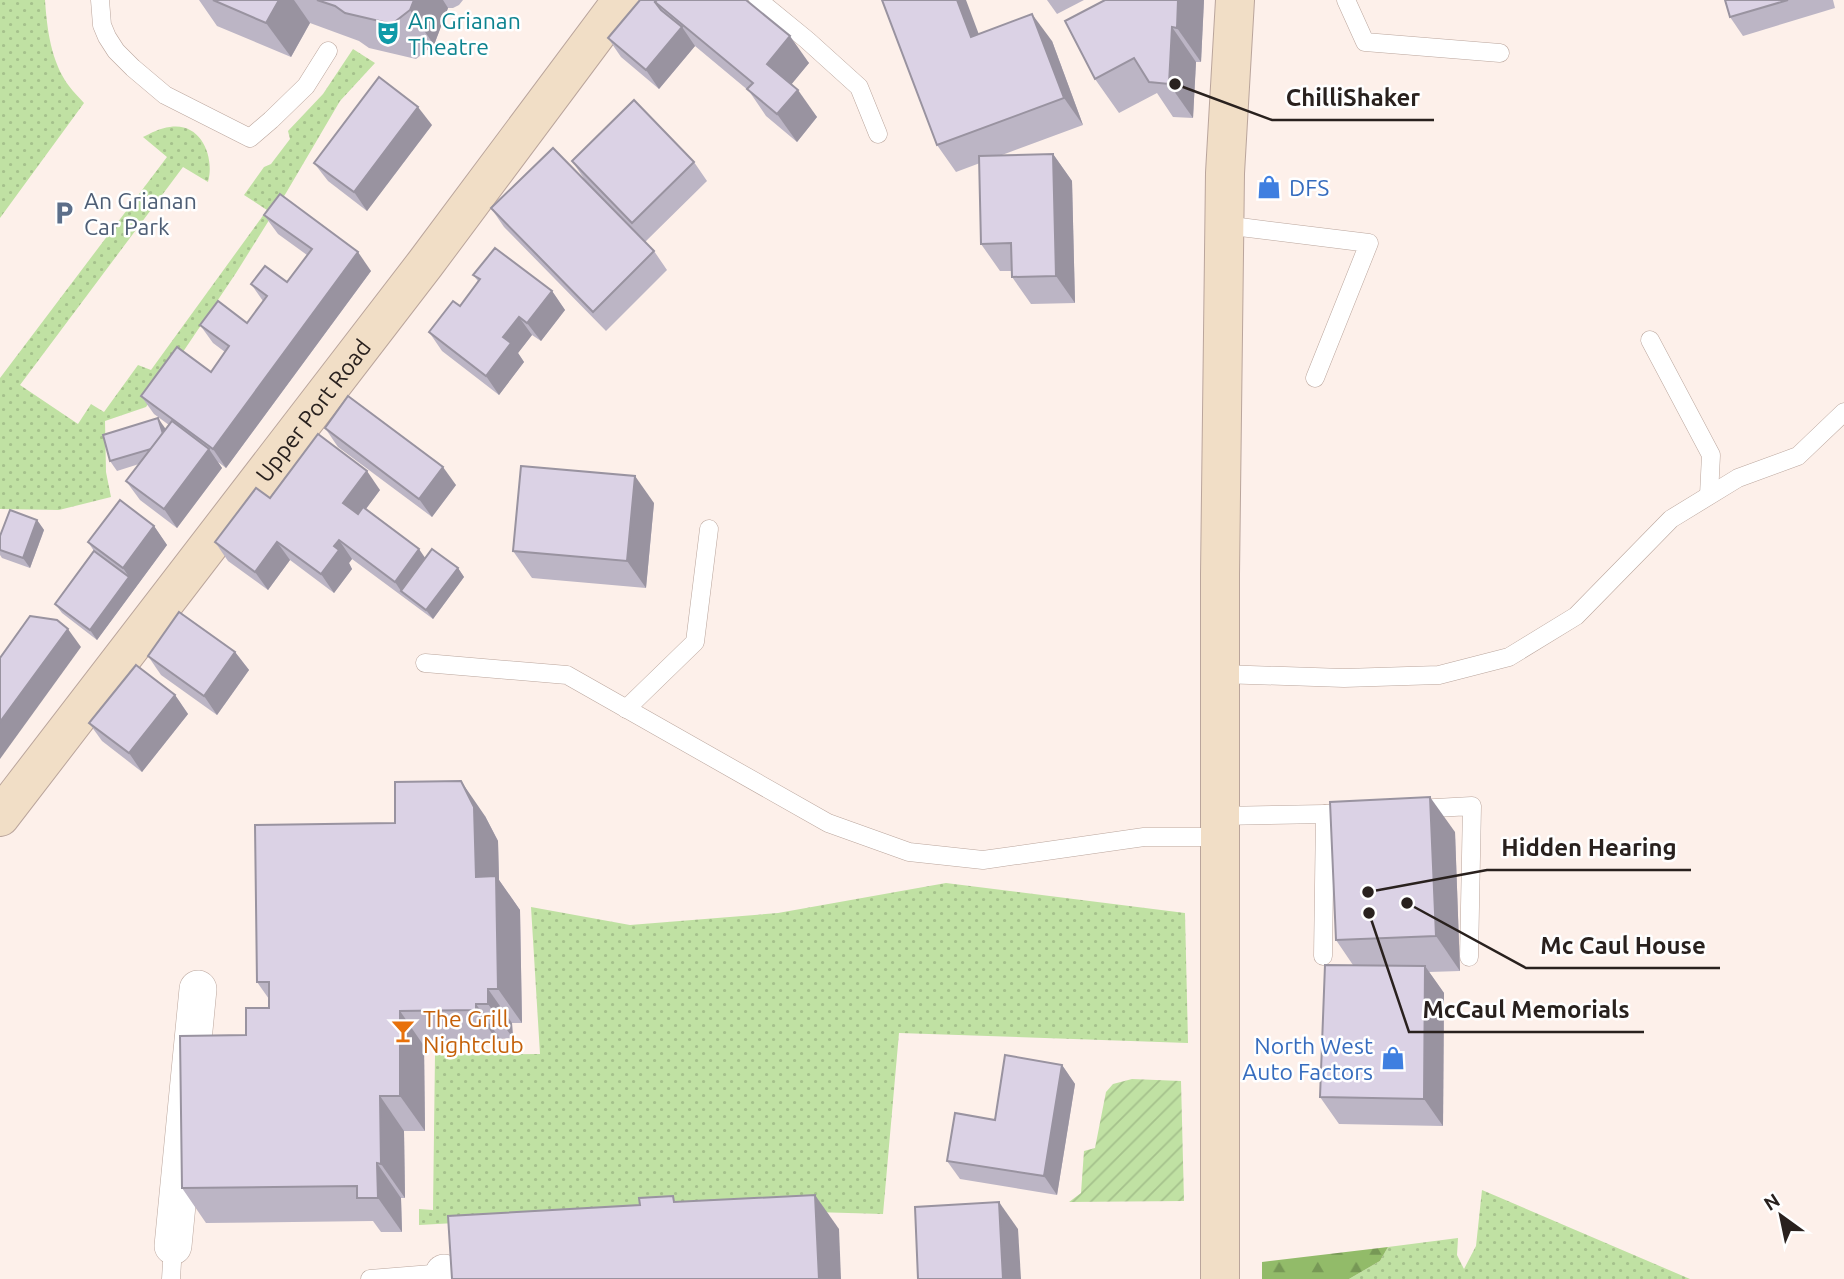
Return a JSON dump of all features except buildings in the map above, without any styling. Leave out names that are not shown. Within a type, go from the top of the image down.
[{"type":"main road","name":"Upper Port Road","points":[[0,817],[416,275],[622,0]]},
{"type":"main road","points":[[1220,1279],[1220,674],[1224,225],[1235,0]]},
{"type":"street","points":[[172,1263],[198,989]]},
{"type":"lane","points":[[100,0],[102,25],[107,37],[116,51],[133,68],[165,95],[250,138],[306,86],[328,51]]},
{"type":"lane","points":[[758,0],[859,87],[878,134]]},
{"type":"lane","points":[[1346,0],[1365,42],[1500,53]]},
{"type":"lane","points":[[1224,225],[1369,243],[1315,378]]},
{"type":"lane","points":[[1650,340],[1711,455],[1709,495]]},
{"type":"lane","points":[[1220,674],[1344,678],[1439,675],[1509,657],[1576,616],[1671,519],[1738,478],[1798,456],[1844,412]]},
{"type":"lane","points":[[626,709],[695,642],[709,529]]},
{"type":"lane","points":[[425,663],[566,675],[828,823],[909,852],[983,860],[1220,827],[1325,814],[1365,812]]},
{"type":"lane","points":[[1405,810],[1472,807],[1469,957]]},
{"type":"lane","points":[[1323,956],[1325,814]]},
{"type":"lane","points":[[370,1279],[444,1276]]},
{"type":"green space","points":[[0,0],[45,0],[49,34],[58,67],[69,86],[84,103],[0,218]]},
{"type":"green space","points":[[353,49],[375,63],[340,101],[236,273],[146,407],[105,421],[106,472],[111,497],[59,510],[0,509],[0,378],[167,157],[143,137],[166,128],[181,127],[190,130],[203,143],[207,152],[210,172],[208,182],[183,167],[20,385],[78,424],[91,404],[104,412],[138,365],[151,370],[267,210],[244,195],[264,167],[271,164],[290,139],[288,131],[323,94]]},
{"type":"green space","points":[[946,883],[1185,913],[1188,1043],[899,1033],[883,1214],[711,1209],[419,1225],[419,1209],[433,1210],[435,1055],[540,1054],[531,907],[630,925],[778,913]]},
{"type":"green space","points":[[1132,1079],[1181,1081],[1184,1201],[1069,1202],[1081,1193],[1084,1151],[1095,1148],[1106,1092],[1113,1084]]},
{"type":"green space","points":[[1482,1190],[1690,1279],[1349,1279],[1380,1261],[1388,1247],[1458,1238],[1457,1255],[1464,1269],[1476,1246]]},
{"type":"green space","points":[[1388,1247],[1380,1261],[1349,1279],[1262,1279],[1262,1262]]},
{"type":"place","name":"An Grianan Theatre","points":[[388,33]]},
{"type":"place","name":"ChilliShaker","points":[[1175,84]]},
{"type":"place","name":"DFS","points":[[1269,187]]},
{"type":"place","name":"An Grianan Car Park","points":[[64,213]]},
{"type":"place","name":"Hidden Hearing","points":[[1368,892]]},
{"type":"place","name":"Mc Caul House","points":[[1407,903]]},
{"type":"place","name":"McCaul Memorials","points":[[1369,913]]},
{"type":"place","name":"The Grill Nightclub","points":[[403,1031]]},
{"type":"place","name":"North West Auto Factors","points":[[1393,1058]]}]
